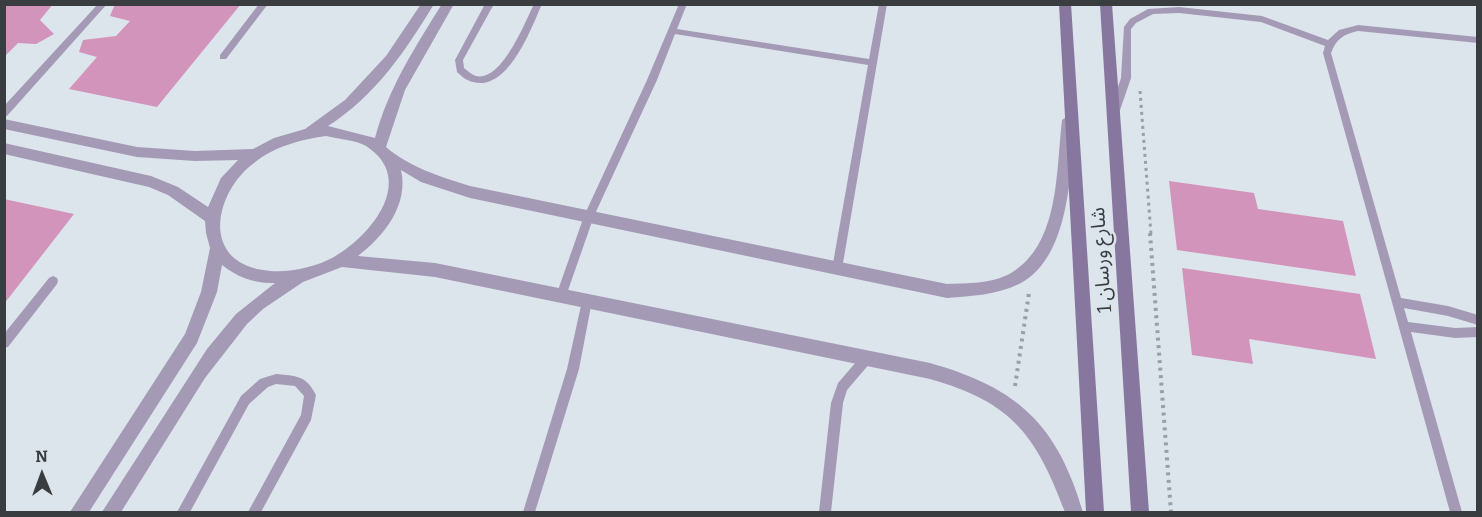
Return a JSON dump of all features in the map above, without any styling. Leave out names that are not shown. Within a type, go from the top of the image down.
[{"type":"street","points":[[304,134],[346,107],[379,77],[428,4]]},
{"type":"street","points":[[111,513],[208,358],[233,325],[267,295],[307,274],[342,261],[364,246],[380,229],[392,210],[397,190],[396,173],[384,152],[390,106],[398,87],[448,4]]},
{"type":"street","name":"شارع ورسان 1","points":[[1065,4],[1069,114],[1095,513]]},
{"type":"street","name":"شارع ورسان 1","points":[[1106,4],[1140,513]]},
{"type":"street","points":[[307,274],[262,277],[236,266],[217,249],[211,233],[211,217],[216,200],[225,183],[255,154],[287,138],[304,134],[346,132],[364,138],[426,178],[447,186],[947,291],[970,292],[992,289],[1028,272],[1041,258],[1050,243],[1056,215],[1069,114]]},
{"type":"street","points":[[4,124],[137,152],[195,156],[255,154]]},
{"type":"street","points":[[4,148],[121,174],[173,191],[211,217]]},
{"type":"street","points":[[121,174],[137,152]]},
{"type":"street","points":[[80,513],[191,338],[209,292],[217,249]]},
{"type":"street","points":[[342,261],[435,270],[867,358],[970,382],[1005,401],[1024,419],[1051,454],[1074,513]]},
{"type":"lane","points":[[4,113],[104,4]]},
{"type":"lane","points":[[223,57],[264,4]]},
{"type":"lane","points":[[490,4],[459,60],[460,70],[470,78],[485,79],[505,68],[538,4]]},
{"type":"lane","points":[[561,296],[589,216],[673,31],[683,4]]},
{"type":"lane","points":[[837,269],[883,4]]},
{"type":"lane","points":[[1113,117],[1126,78],[1127,29],[1132,21],[1151,11],[1179,10],[1262,19],[1329,44]]},
{"type":"lane","points":[[1456,513],[1327,53],[1334,37],[1344,31],[1358,28],[1478,40]]},
{"type":"lane","points":[[673,31],[874,63]]},
{"type":"lane","points":[[4,343],[53,281]]},
{"type":"lane","points":[[529,513],[573,369],[587,301]]},
{"type":"lane","points":[[1397,302],[1448,311],[1478,320]]},
{"type":"lane","points":[[1404,326],[1455,333],[1478,332]]},
{"type":"lane","points":[[825,513],[837,403],[842,387],[867,358]]},
{"type":"lane","points":[[183,513],[245,400],[264,383],[276,379],[297,381],[310,395],[307,416],[254,513]]},
{"type":"path","points":[[1140,89],[1172,513]]},
{"type":"path","points":[[1015,386],[1029,289]]},
{"type":"building","points":[[4,4],[53,4],[40,20],[54,34],[36,44],[18,43],[4,57]]},
{"type":"building","points":[[115,4],[241,4],[157,107],[69,89],[97,57],[79,52],[83,40],[116,36],[130,21],[110,16]]},
{"type":"building","points":[[1169,181],[1254,193],[1258,209],[1343,221],[1356,276],[1177,250]]},
{"type":"building","points":[[4,199],[74,214],[4,304]]},
{"type":"building","points":[[1182,268],[1360,294],[1376,359],[1249,339],[1253,364],[1192,355]]}]
